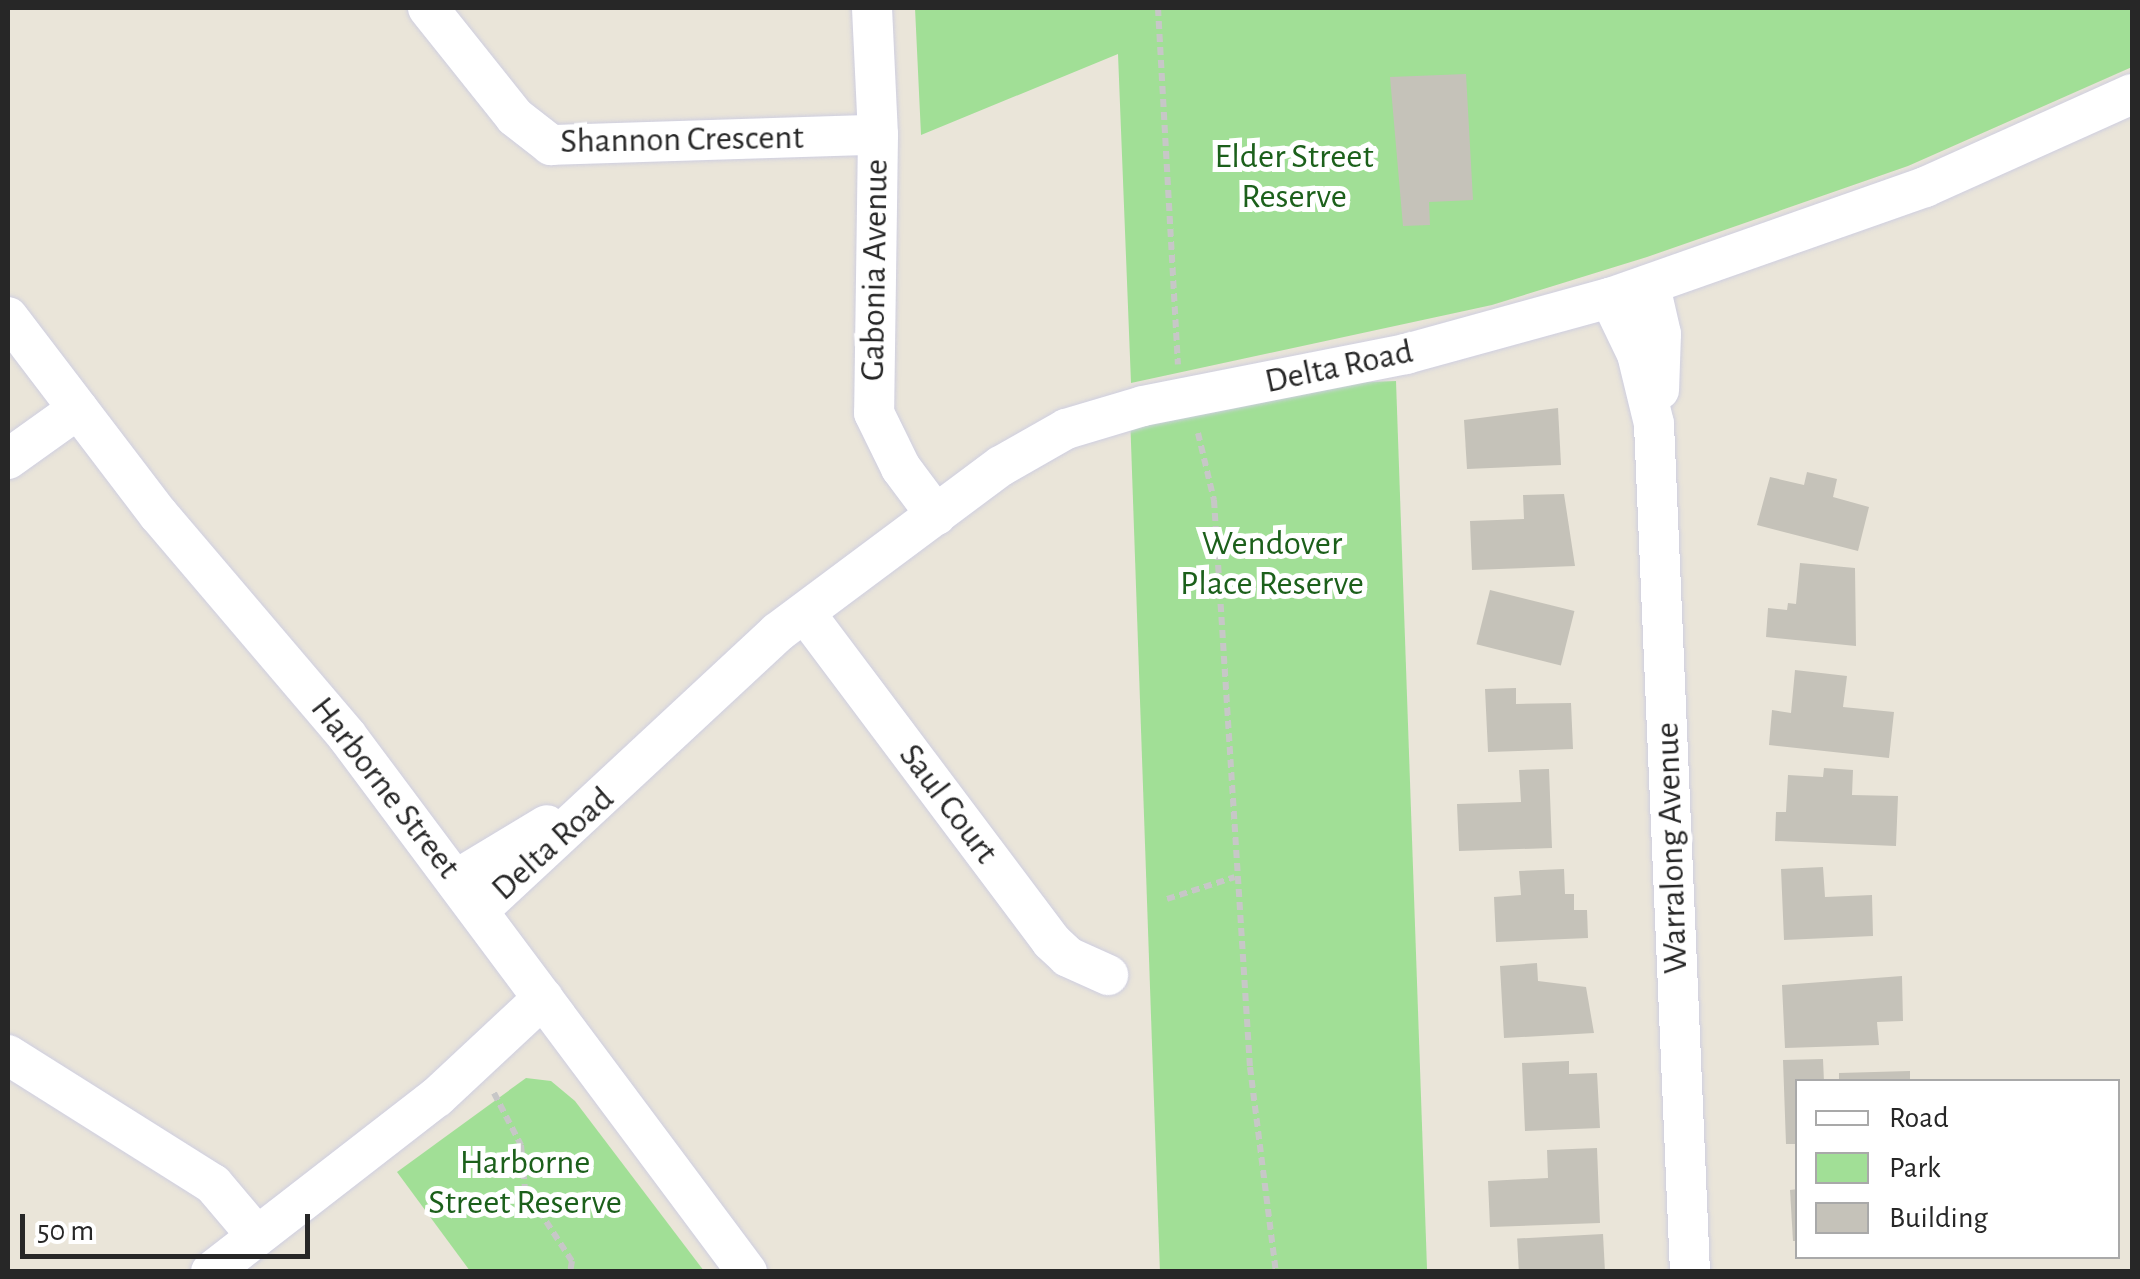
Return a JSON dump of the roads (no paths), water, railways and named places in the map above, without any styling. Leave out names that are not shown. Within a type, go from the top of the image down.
[{"type":"street","name":"Shannon Crescent","points":[[428,8],[514,117],[551,146],[878,134]]},
{"type":"street","name":"Gabonia Avenue","points":[[872,8],[878,134],[874,413],[900,468],[936,516]]},
{"type":"street","name":"Delta Road","points":[[467,895],[627,777],[805,613],[936,516],[1066,428],[1184,399],[1406,354],[1650,286],[1925,187],[2132,94]]},
{"type":"street","name":"Warralong Avenue","points":[[1650,286],[1663,367],[1654,424]]},
{"type":"street","name":"Warralong Avenue","points":[[1610,298],[1637,354],[1654,424],[1690,1272]]},
{"type":"street","name":"Harborne Street","points":[[8,317],[467,895],[747,1272]]},
{"type":"street","points":[[8,459],[78,409]]},
{"type":"street","name":"Saul Court","points":[[805,613],[1051,941],[1108,975]]},
{"type":"street","points":[[211,1272],[552,1012]]},
{"type":"street","points":[[8,1055],[213,1184],[257,1236]]},
{"type":"park label","name":"Elder Street Reserve","points":[[1294,177]]},
{"type":"park label","name":"Wendover Place Reserve","points":[[1272,564]]},
{"type":"park label","name":"Harborne Street Reserve","points":[[525,1183]]}]
